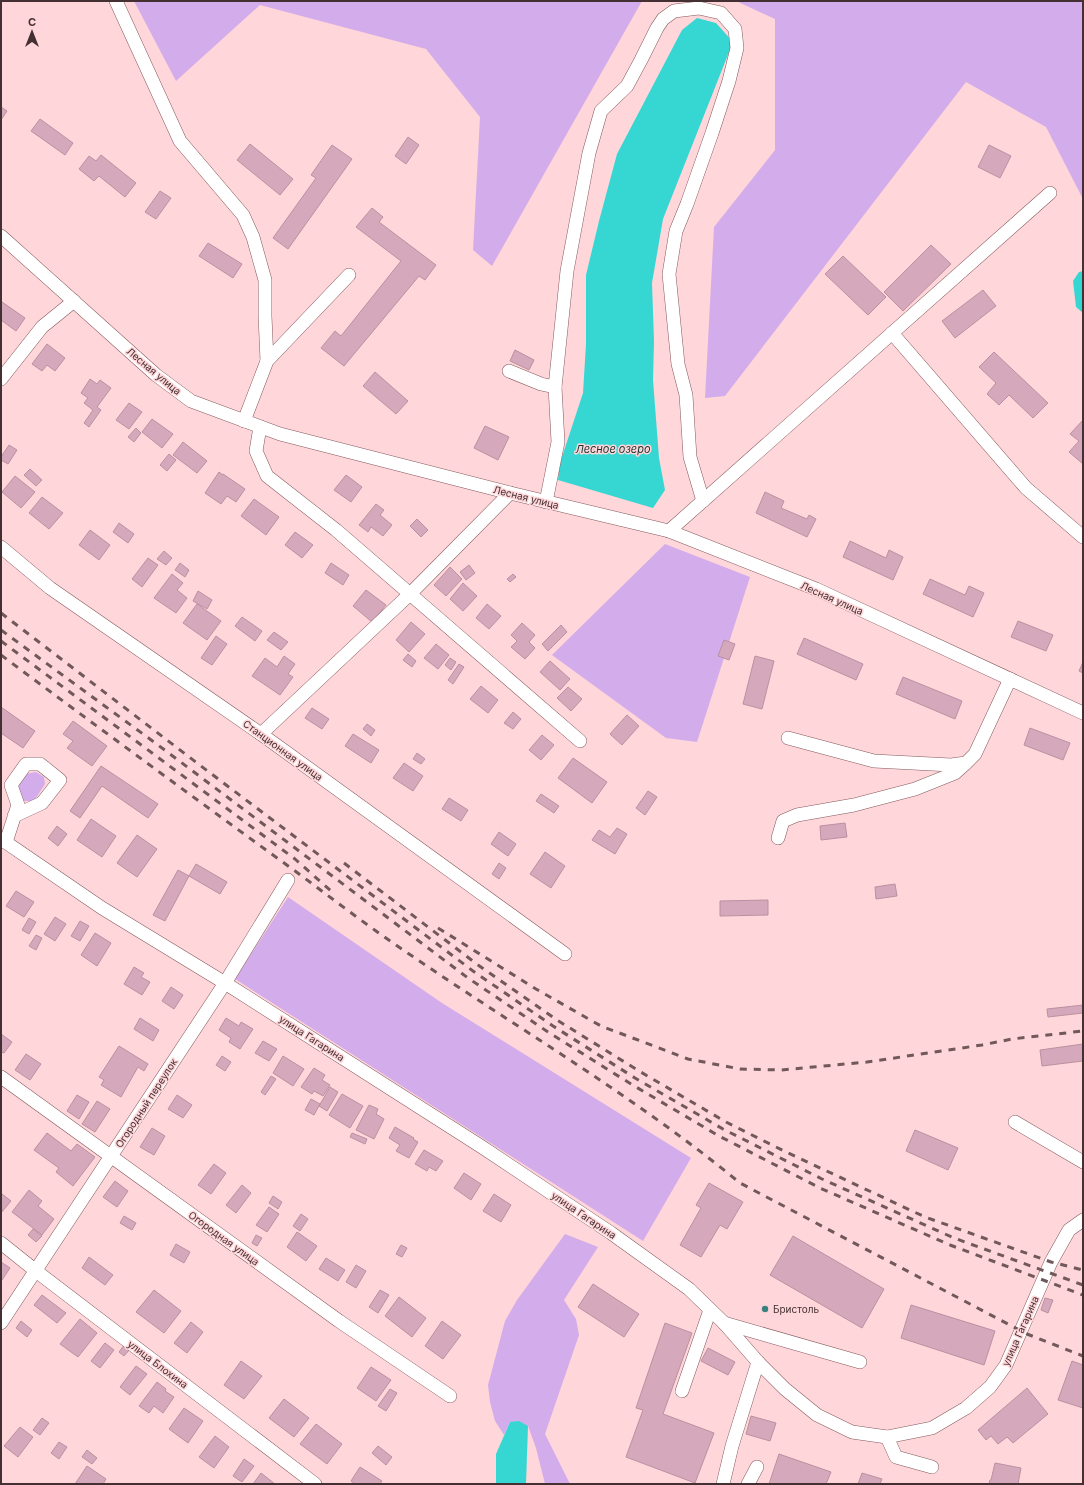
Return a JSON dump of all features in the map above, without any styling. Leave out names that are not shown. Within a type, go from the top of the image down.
[{"type":"street","points":[[116,1],[180,141],[243,215],[253,237],[265,280],[267,361]]},
{"type":"street","points":[[546,502],[558,442],[555,387],[567,271],[589,153],[601,111],[627,86],[663,19],[674,11],[699,8],[721,14],[735,30],[737,48],[729,81],[712,133],[676,232],[669,274],[678,364],[686,396],[690,457],[703,501]]},
{"type":"street","points":[[669,531],[1050,193]]},
{"type":"street","name":"Лесная улица","points":[[1,236],[156,375],[191,401],[280,434],[546,502],[669,531],[816,589],[1083,713]]},
{"type":"street","points":[[244,421],[267,361],[349,275]]},
{"type":"street","points":[[1,379],[42,327],[74,301]]},
{"type":"street","points":[[892,333],[1026,488],[1083,537]]},
{"type":"street","points":[[509,371],[541,384],[555,387]]},
{"type":"street","points":[[260,427],[256,451],[267,476],[336,530],[580,741]]},
{"type":"street","points":[[261,734],[410,594],[510,493]]},
{"type":"street","name":"Станционная улица","points":[[1,547],[50,588],[261,734],[565,954]]},
{"type":"street","points":[[778,838],[783,821],[798,815],[854,805],[915,789],[955,773],[975,754],[1010,679]]},
{"type":"street","points":[[788,738],[874,761],[951,765],[966,763]]},
{"type":"street","points":[[4,840],[14,816]]},
{"type":"street","name":"улица Гагарина","points":[[4,840],[102,908],[225,983],[482,1147],[611,1233],[689,1289],[785,1389],[817,1415],[852,1432],[887,1437],[932,1428],[966,1408],[990,1387],[1006,1365],[1051,1262],[1069,1230],[1083,1220]]},
{"type":"street","name":"Огородный переулок","points":[[1,1323],[225,983],[288,880]]},
{"type":"street","name":"Огородная улица","points":[[1,1077],[110,1157],[339,1320],[450,1396]]},
{"type":"street","points":[[1015,1122],[1083,1162]]},
{"type":"street","name":"улица Блохина","points":[[1,1242],[36,1271],[315,1484]]},
{"type":"street","points":[[682,1391],[710,1310]]},
{"type":"street","points":[[724,1324],[860,1362]]},
{"type":"street","points":[[723,1484],[732,1446],[758,1362]]},
{"type":"street","points":[[887,1437],[896,1457],[932,1467]]},
{"type":"street","points":[[748,1484],[756,1468]]},
{"type":"shaded area","points":[[134,1],[642,1],[492,266],[473,250],[480,117],[426,49],[260,5],[176,81]]},
{"type":"shaded area","points":[[736,1],[1083,1],[1083,199],[1046,127],[966,82],[725,396],[705,398],[714,227],[775,150],[775,19]]},
{"type":"shaded area","points":[[665,544],[750,577],[697,742],[666,738],[552,655]]},
{"type":"shaded area","points":[[36,772],[44,777],[45,784],[34,801],[24,801],[19,798],[18,788],[20,780],[22,777],[30,773]]},
{"type":"shaded area","points":[[288,897],[442,1003],[691,1158],[643,1241],[235,979]]},
{"type":"shaded area","points":[[565,1234],[598,1247],[564,1300],[576,1319],[579,1335],[545,1434],[570,1484],[545,1484],[536,1448],[528,1426],[510,1422],[504,1435],[495,1421],[490,1402],[488,1385],[505,1321],[517,1300]]},
{"type":"water","name":"Лесное озеро","points":[[697,18],[716,23],[733,42],[663,219],[652,283],[654,341],[653,380],[659,458],[665,490],[653,508],[558,480],[560,463],[583,393],[586,344],[586,275],[617,154],[682,30]]},
{"type":"water","points":[[1083,271],[1083,313],[1076,307],[1073,281],[1079,272]]},
{"type":"water","points":[[519,1421],[528,1426],[526,1484],[496,1484],[496,1454],[510,1422]]},
{"type":"building","points":[[1,107],[7,111],[1,120]]},
{"type":"building","points":[[40,119],[73,143],[65,155],[31,131]]},
{"type":"building","points":[[408,137],[419,145],[406,164],[395,156]]},
{"type":"building","points":[[250,144],[293,179],[280,195],[237,160]]},
{"type":"building","points":[[332,145],[352,159],[288,249],[273,238],[316,178],[311,175]]},
{"type":"building","points":[[989,145],[1011,156],[1000,178],[978,167]]},
{"type":"building","points":[[101,155],[136,183],[125,197],[99,176],[94,181],[79,169],[89,156],[96,161]]},
{"type":"building","points":[[160,191],[171,198],[156,219],[145,212]]},
{"type":"building","points":[[372,208],[383,217],[379,222],[436,265],[425,280],[419,276],[344,366],[321,348],[335,331],[341,336],[401,261],[356,227]]},
{"type":"building","points":[[208,243],[242,264],[233,278],[199,256]]},
{"type":"building","points":[[931,245],[951,264],[903,311],[884,292]]},
{"type":"building","points":[[843,256],[886,297],[868,315],[825,274]]},
{"type":"building","points":[[983,290],[996,306],[955,338],[942,321]]},
{"type":"building","points":[[2,302],[25,318],[16,331],[1,320]]},
{"type":"building","points":[[47,344],[65,358],[55,371],[47,365],[42,371],[32,364]]},
{"type":"building","points":[[515,350],[534,360],[529,370],[510,361]]},
{"type":"building","points":[[994,352],[1048,403],[1033,418],[1009,395],[999,405],[987,394],[996,383],[979,367]]},
{"type":"building","points":[[375,372],[408,401],[396,414],[363,386]]},
{"type":"building","points":[[90,379],[97,384],[100,380],[111,388],[97,407],[101,410],[89,427],[84,423],[93,410],[84,403],[88,398],[81,393]]},
{"type":"building","points":[[129,403],[142,412],[129,429],[116,420]]},
{"type":"building","points":[[152,419],[173,434],[162,448],[142,432]]},
{"type":"building","points":[[1083,420],[1083,464],[1069,452],[1079,441],[1070,434]]},
{"type":"building","points":[[485,426],[509,437],[498,460],[474,448]]},
{"type":"building","points":[[136,428],[141,433],[134,442],[128,437]]},
{"type":"building","points":[[183,442],[207,461],[197,473],[173,455]]},
{"type":"building","points":[[9,445],[17,450],[8,464],[1,460],[1,457]]},
{"type":"building","points":[[169,454],[176,460],[167,471],[160,465]]},
{"type":"building","points":[[30,469],[42,480],[36,486],[24,475]]},
{"type":"building","points":[[219,472],[245,489],[236,502],[227,496],[221,504],[205,493]]},
{"type":"building","points":[[346,475],[362,487],[351,502],[334,490]]},
{"type":"building","points":[[15,476],[35,492],[21,508],[2,492]]},
{"type":"building","points":[[765,492],[784,501],[781,508],[807,519],[809,515],[816,519],[807,537],[756,513]]},
{"type":"building","points":[[42,497],[63,513],[49,529],[29,513]]},
{"type":"building","points":[[254,499],[279,517],[266,535],[241,516]]},
{"type":"building","points":[[376,504],[384,510],[380,515],[392,525],[383,536],[371,527],[368,532],[359,525]]},
{"type":"building","points":[[417,519],[428,530],[421,537],[410,526]]},
{"type":"building","points":[[119,523],[134,534],[128,543],[113,532]]},
{"type":"building","points":[[90,530],[110,545],[99,560],[79,545]]},
{"type":"building","points":[[295,532],[313,545],[302,558],[285,545]]},
{"type":"building","points":[[850,541],[886,558],[889,550],[903,557],[893,580],[843,557]]},
{"type":"building","points":[[164,551],[172,558],[166,565],[157,559]]},
{"type":"building","points":[[148,558],[158,565],[142,587],[132,579]]},
{"type":"building","points":[[180,563],[189,570],[185,577],[175,570]]},
{"type":"building","points":[[331,563],[349,575],[343,585],[325,573]]},
{"type":"building","points":[[469,565],[475,573],[466,580],[460,572]]},
{"type":"building","points":[[450,567],[462,579],[446,596],[434,585]]},
{"type":"building","points":[[172,574],[183,583],[177,590],[187,598],[176,613],[154,598]]},
{"type":"building","points":[[513,574],[516,577],[510,582],[507,579]]},
{"type":"building","points":[[930,579],[965,595],[969,586],[984,593],[973,617],[923,594]]},
{"type":"building","points":[[463,583],[477,596],[463,611],[450,599]]},
{"type":"building","points":[[366,590],[386,605],[372,622],[353,606]]},
{"type":"building","points":[[198,591],[212,600],[207,609],[193,601]]},
{"type":"building","points":[[197,604],[221,621],[207,640],[183,623]]},
{"type":"building","points":[[487,604],[501,616],[489,629],[476,618]]},
{"type":"building","points":[[242,617],[262,631],[255,641],[235,626]]},
{"type":"building","points":[[1018,621],[1053,635],[1046,651],[1011,637]]},
{"type":"building","points":[[411,622],[425,634],[409,652],[396,640]]},
{"type":"building","points":[[522,623],[535,635],[529,642],[535,648],[525,659],[511,647],[517,641],[511,635]]},
{"type":"building","points":[[561,625],[567,632],[548,651],[542,644]]},
{"type":"building","points":[[274,632],[288,642],[281,650],[267,640]]},
{"type":"building","points":[[216,636],[227,644],[212,665],[201,658]]},
{"type":"building","points":[[804,638],[863,664],[856,680],[797,654]]},
{"type":"building","points":[[724,640],[735,644],[729,660],[718,656]]},
{"type":"building","points":[[436,644],[449,655],[438,669],[424,658]]},
{"type":"building","points":[[408,654],[416,661],[412,667],[403,660]]},
{"type":"building","points":[[284,656],[295,664],[288,674],[293,677],[280,695],[252,676],[265,658],[277,667]]},
{"type":"building","points":[[755,656],[774,661],[762,709],[743,704]]},
{"type":"building","points":[[450,658],[456,662],[451,670],[445,665]]},
{"type":"building","points":[[550,661],[570,679],[560,690],[540,672]]},
{"type":"building","points":[[1083,662],[1083,673],[1079,671]]},
{"type":"building","points":[[459,664],[464,667],[453,684],[448,680]]},
{"type":"building","points":[[903,677],[962,701],[955,719],[896,694]]},
{"type":"building","points":[[481,686],[498,700],[488,713],[470,699]]},
{"type":"building","points":[[568,687],[582,699],[571,711],[557,698]]},
{"type":"building","points":[[1,707],[35,731],[23,748],[1,733]]},
{"type":"building","points":[[312,708],[329,719],[322,729],[305,718]]},
{"type":"building","points":[[513,712],[521,719],[513,729],[504,723]]},
{"type":"building","points":[[627,715],[639,726],[622,745],[610,734]]},
{"type":"building","points":[[73,721],[107,746],[92,766],[67,748],[73,741],[63,734]]},
{"type":"building","points":[[367,724],[375,730],[371,736],[363,729]]},
{"type":"building","points":[[1030,728],[1070,743],[1063,760],[1024,745]]},
{"type":"building","points":[[353,734],[379,750],[371,763],[345,746]]},
{"type":"building","points":[[542,735],[554,745],[541,760],[529,750]]},
{"type":"building","points":[[417,753],[425,759],[421,764],[413,759]]},
{"type":"building","points":[[573,758],[607,782],[592,803],[558,778]]},
{"type":"building","points":[[404,763],[423,776],[413,791],[393,778]]},
{"type":"building","points":[[101,766],[158,804],[148,818],[102,786],[80,818],[70,811]]},
{"type":"building","points":[[648,791],[657,797],[645,815],[636,808]]},
{"type":"building","points":[[541,794],[559,806],[554,813],[536,801]]},
{"type":"building","points":[[449,798],[468,810],[461,821],[442,809]]},
{"type":"building","points":[[91,819],[116,836],[102,857],[77,840]]},
{"type":"building","points":[[845,823],[847,837],[821,840],[820,826]]},
{"type":"building","points":[[57,826],[67,834],[58,846],[48,838]]},
{"type":"building","points":[[617,828],[627,834],[615,854],[592,840],[599,830],[610,837]]},
{"type":"building","points":[[499,832],[516,844],[508,856],[491,844]]},
{"type":"building","points":[[137,835],[157,849],[137,877],[117,863]]},
{"type":"building","points":[[545,852],[565,866],[551,888],[530,874]]},
{"type":"building","points":[[499,863],[506,868],[499,879],[492,874]]},
{"type":"building","points":[[196,864],[227,882],[220,894],[189,876]]},
{"type":"building","points":[[178,870],[189,876],[165,921],[153,915]]},
{"type":"building","points":[[895,884],[897,896],[876,899],[875,887]]},
{"type":"building","points":[[16,891],[34,902],[24,917],[6,906]]},
{"type":"building","points":[[768,900],[768,915],[720,916],[720,901]]},
{"type":"building","points":[[55,917],[66,924],[55,941],[44,934]]},
{"type":"building","points":[[29,918],[36,922],[29,934],[22,930]]},
{"type":"building","points":[[80,921],[89,926],[80,941],[71,936]]},
{"type":"building","points":[[95,933],[111,943],[97,966],[81,955]]},
{"type":"building","points":[[36,935],[42,938],[36,950],[29,946]]},
{"type":"building","points":[[134,967],[144,973],[141,977],[150,982],[142,995],[124,984]]},
{"type":"building","points":[[171,987],[183,995],[174,1009],[162,1001]]},
{"type":"building","points":[[1083,1005],[1083,1013],[1048,1017],[1047,1009]]},
{"type":"building","points":[[140,1018],[159,1030],[153,1041],[134,1029]]},
{"type":"building","points":[[226,1018],[239,1026],[241,1022],[253,1029],[240,1049],[229,1042],[231,1038],[219,1030]]},
{"type":"building","points":[[1,1034],[12,1042],[4,1053],[1,1052]]},
{"type":"building","points":[[263,1041],[277,1049],[269,1061],[255,1053]]},
{"type":"building","points":[[1083,1044],[1083,1061],[1042,1066],[1040,1050]]},
{"type":"building","points":[[119,1046],[148,1064],[144,1071],[138,1067],[121,1097],[101,1085],[104,1080],[99,1077]]},
{"type":"building","points":[[26,1054],[41,1064],[30,1080],[15,1070]]},
{"type":"building","points":[[222,1056],[231,1062],[225,1071],[216,1065]]},
{"type":"building","points":[[283,1056],[304,1069],[293,1086],[273,1073]]},
{"type":"building","points":[[314,1068],[325,1075],[322,1080],[330,1085],[323,1096],[314,1091],[312,1094],[301,1087]]},
{"type":"building","points":[[271,1076],[276,1079],[265,1095],[261,1092]]},
{"type":"building","points":[[330,1087],[338,1092],[327,1111],[319,1106]]},
{"type":"building","points":[[342,1094],[363,1106],[350,1128],[329,1115]]},
{"type":"building","points":[[77,1095],[89,1102],[79,1119],[67,1111]]},
{"type":"building","points":[[177,1095],[192,1105],[183,1118],[168,1109]]},
{"type":"building","points":[[311,1099],[320,1104],[314,1115],[305,1110]]},
{"type":"building","points":[[97,1101],[110,1109],[95,1132],[82,1124]]},
{"type":"building","points":[[369,1105],[378,1109],[376,1114],[384,1119],[374,1139],[356,1130]]},
{"type":"building","points":[[395,1127],[418,1142],[409,1158],[396,1151],[400,1145],[389,1138]]},
{"type":"building","points":[[152,1128],[165,1136],[154,1155],[140,1147]]},
{"type":"building","points":[[915,1130],[958,1148],[948,1170],[906,1151]]},
{"type":"building","points":[[47,1133],[71,1151],[77,1144],[95,1157],[73,1186],[56,1172],[59,1168],[34,1150]]},
{"type":"building","points":[[352,1133],[367,1139],[365,1144],[350,1137]]},
{"type":"building","points":[[424,1150],[443,1161],[436,1171],[429,1167],[427,1171],[415,1164]]},
{"type":"building","points":[[214,1164],[226,1173],[211,1194],[198,1185]]},
{"type":"building","points":[[464,1173],[481,1184],[471,1200],[454,1188]]},
{"type":"building","points":[[115,1181],[128,1191],[117,1207],[103,1197]]},
{"type":"building","points":[[709,1183],[743,1202],[727,1229],[720,1225],[701,1257],[680,1245],[701,1208],[696,1205]]},
{"type":"building","points":[[242,1185],[251,1193],[236,1213],[226,1205]]},
{"type":"building","points":[[29,1190],[42,1201],[38,1206],[54,1219],[42,1235],[12,1212]]},
{"type":"building","points":[[2,1194],[11,1201],[1,1213],[1,1195]]},
{"type":"building","points":[[494,1194],[511,1205],[501,1222],[483,1211]]},
{"type":"building","points":[[273,1196],[282,1202],[278,1209],[269,1203]]},
{"type":"building","points":[[269,1207],[279,1214],[267,1232],[256,1225]]},
{"type":"building","points":[[301,1214],[308,1219],[300,1231],[293,1226]]},
{"type":"building","points":[[124,1216],[136,1223],[132,1230],[120,1223]]},
{"type":"building","points":[[33,1229],[42,1236],[36,1242],[28,1235]]},
{"type":"building","points":[[297,1232],[317,1246],[306,1261],[287,1247]]},
{"type":"building","points":[[256,1235],[262,1238],[257,1246],[252,1243]]},
{"type":"building","points":[[793,1236],[884,1289],[862,1328],[770,1275]]},
{"type":"building","points":[[176,1244],[190,1252],[184,1263],[170,1255]]},
{"type":"building","points":[[401,1245],[407,1248],[402,1257],[396,1254]]},
{"type":"building","points":[[89,1257],[113,1275],[105,1285],[82,1268]]},
{"type":"building","points":[[326,1258],[345,1270],[338,1281],[319,1269]]},
{"type":"building","points":[[1,1262],[10,1268],[2,1280],[1,1279]]},
{"type":"building","points":[[356,1265],[366,1271],[356,1288],[346,1282]]},
{"type":"building","points":[[593,1284],[639,1314],[624,1337],[578,1307]]},
{"type":"building","points":[[154,1290],[181,1311],[164,1333],[136,1312]]},
{"type":"building","points":[[380,1290],[389,1295],[378,1313],[369,1307]]},
{"type":"building","points":[[42,1295],[66,1313],[57,1323],[34,1305]]},
{"type":"building","points":[[399,1297],[426,1318],[412,1337],[385,1316]]},
{"type":"building","points":[[1045,1298],[1053,1300],[1048,1313],[1041,1310]]},
{"type":"building","points":[[911,1305],[995,1331],[984,1365],[901,1338]]},
{"type":"building","points":[[80,1319],[97,1333],[78,1357],[60,1344]]},
{"type":"building","points":[[21,1321],[32,1330],[27,1337],[16,1328]]},
{"type":"building","points":[[442,1321],[461,1335],[443,1359],[425,1346]]},
{"type":"building","points":[[191,1322],[203,1332],[187,1353],[174,1343]]},
{"type":"building","points":[[665,1323],[692,1333],[663,1414],[714,1433],[695,1483],[626,1457],[643,1410],[636,1408]]},
{"type":"building","points":[[105,1343],[114,1350],[100,1368],[91,1361]]},
{"type":"building","points":[[125,1344],[130,1349],[124,1356],[119,1352]]},
{"type":"building","points":[[708,1348],[735,1362],[728,1375],[701,1361]]},
{"type":"building","points":[[241,1361],[262,1376],[244,1399],[224,1385]]},
{"type":"building","points":[[1072,1361],[1083,1365],[1083,1408],[1058,1400]]},
{"type":"building","points":[[136,1366],[147,1374],[130,1395],[120,1387]]},
{"type":"building","points":[[371,1367],[391,1380],[376,1401],[357,1388]]},
{"type":"building","points":[[157,1382],[166,1389],[165,1391],[174,1397],[163,1413],[154,1406],[149,1413],[139,1406]]},
{"type":"building","points":[[1027,1388],[1048,1414],[1013,1443],[1007,1437],[998,1444],[991,1436],[986,1440],[978,1430]]},
{"type":"building","points":[[390,1389],[397,1393],[386,1411],[378,1406]]},
{"type":"building","points":[[284,1399],[309,1418],[294,1437],[269,1418]]},
{"type":"building","points":[[184,1408],[203,1421],[188,1443],[169,1429]]},
{"type":"building","points":[[751,1416],[776,1423],[770,1441],[746,1434]]},
{"type":"building","points":[[42,1418],[49,1423],[40,1435],[33,1430]]},
{"type":"building","points":[[316,1424],[342,1444],[327,1464],[300,1444]]},
{"type":"building","points":[[20,1427],[33,1437],[18,1457],[4,1446]]},
{"type":"building","points":[[215,1436],[229,1447],[214,1468],[199,1457]]},
{"type":"building","points":[[59,1442],[67,1447],[59,1459],[51,1453]]},
{"type":"building","points":[[378,1446],[392,1457],[386,1465],[372,1453]]},
{"type":"building","points":[[87,1450],[97,1458],[92,1464],[82,1457]]},
{"type":"building","points":[[779,1454],[831,1472],[826,1484],[769,1484]]},
{"type":"building","points":[[244,1459],[254,1466],[242,1482],[233,1476]]},
{"type":"building","points":[[995,1463],[1021,1468],[1018,1484],[989,1484]]},
{"type":"building","points":[[87,1466],[106,1479],[103,1484],[75,1484]]},
{"type":"building","points":[[360,1467],[382,1481],[380,1484],[355,1484],[351,1481]]},
{"type":"building","points":[[261,1473],[275,1484],[253,1484]]},
{"type":"building","points":[[862,1473],[882,1479],[880,1484],[858,1484]]},
{"type":"railway","points":[[1,613],[473,971],[553,1026],[635,1078],[723,1129],[822,1179],[954,1238],[1083,1285]]},
{"type":"railway","points":[[1,630],[158,745],[468,978],[548,1032],[631,1084],[719,1136],[820,1188],[950,1245],[1083,1295]]},
{"type":"railway","points":[[1,641],[295,859],[331,891]]},
{"type":"railway","points":[[1,655],[376,931],[606,1084],[697,1149],[740,1183],[1027,1334],[1083,1356]]},
{"type":"railway","points":[[344,863],[478,965],[557,1020],[639,1071],[726,1122],[786,1152],[925,1217],[1051,1262],[1083,1270]]},
{"type":"railway","points":[[438,928],[536,989],[601,1026],[688,1059],[740,1069],[781,1070],[867,1062],[982,1045],[1012,1039],[1083,1031]]},
{"type":"place","name":"Бристоль","points":[[765,1309]]}]
